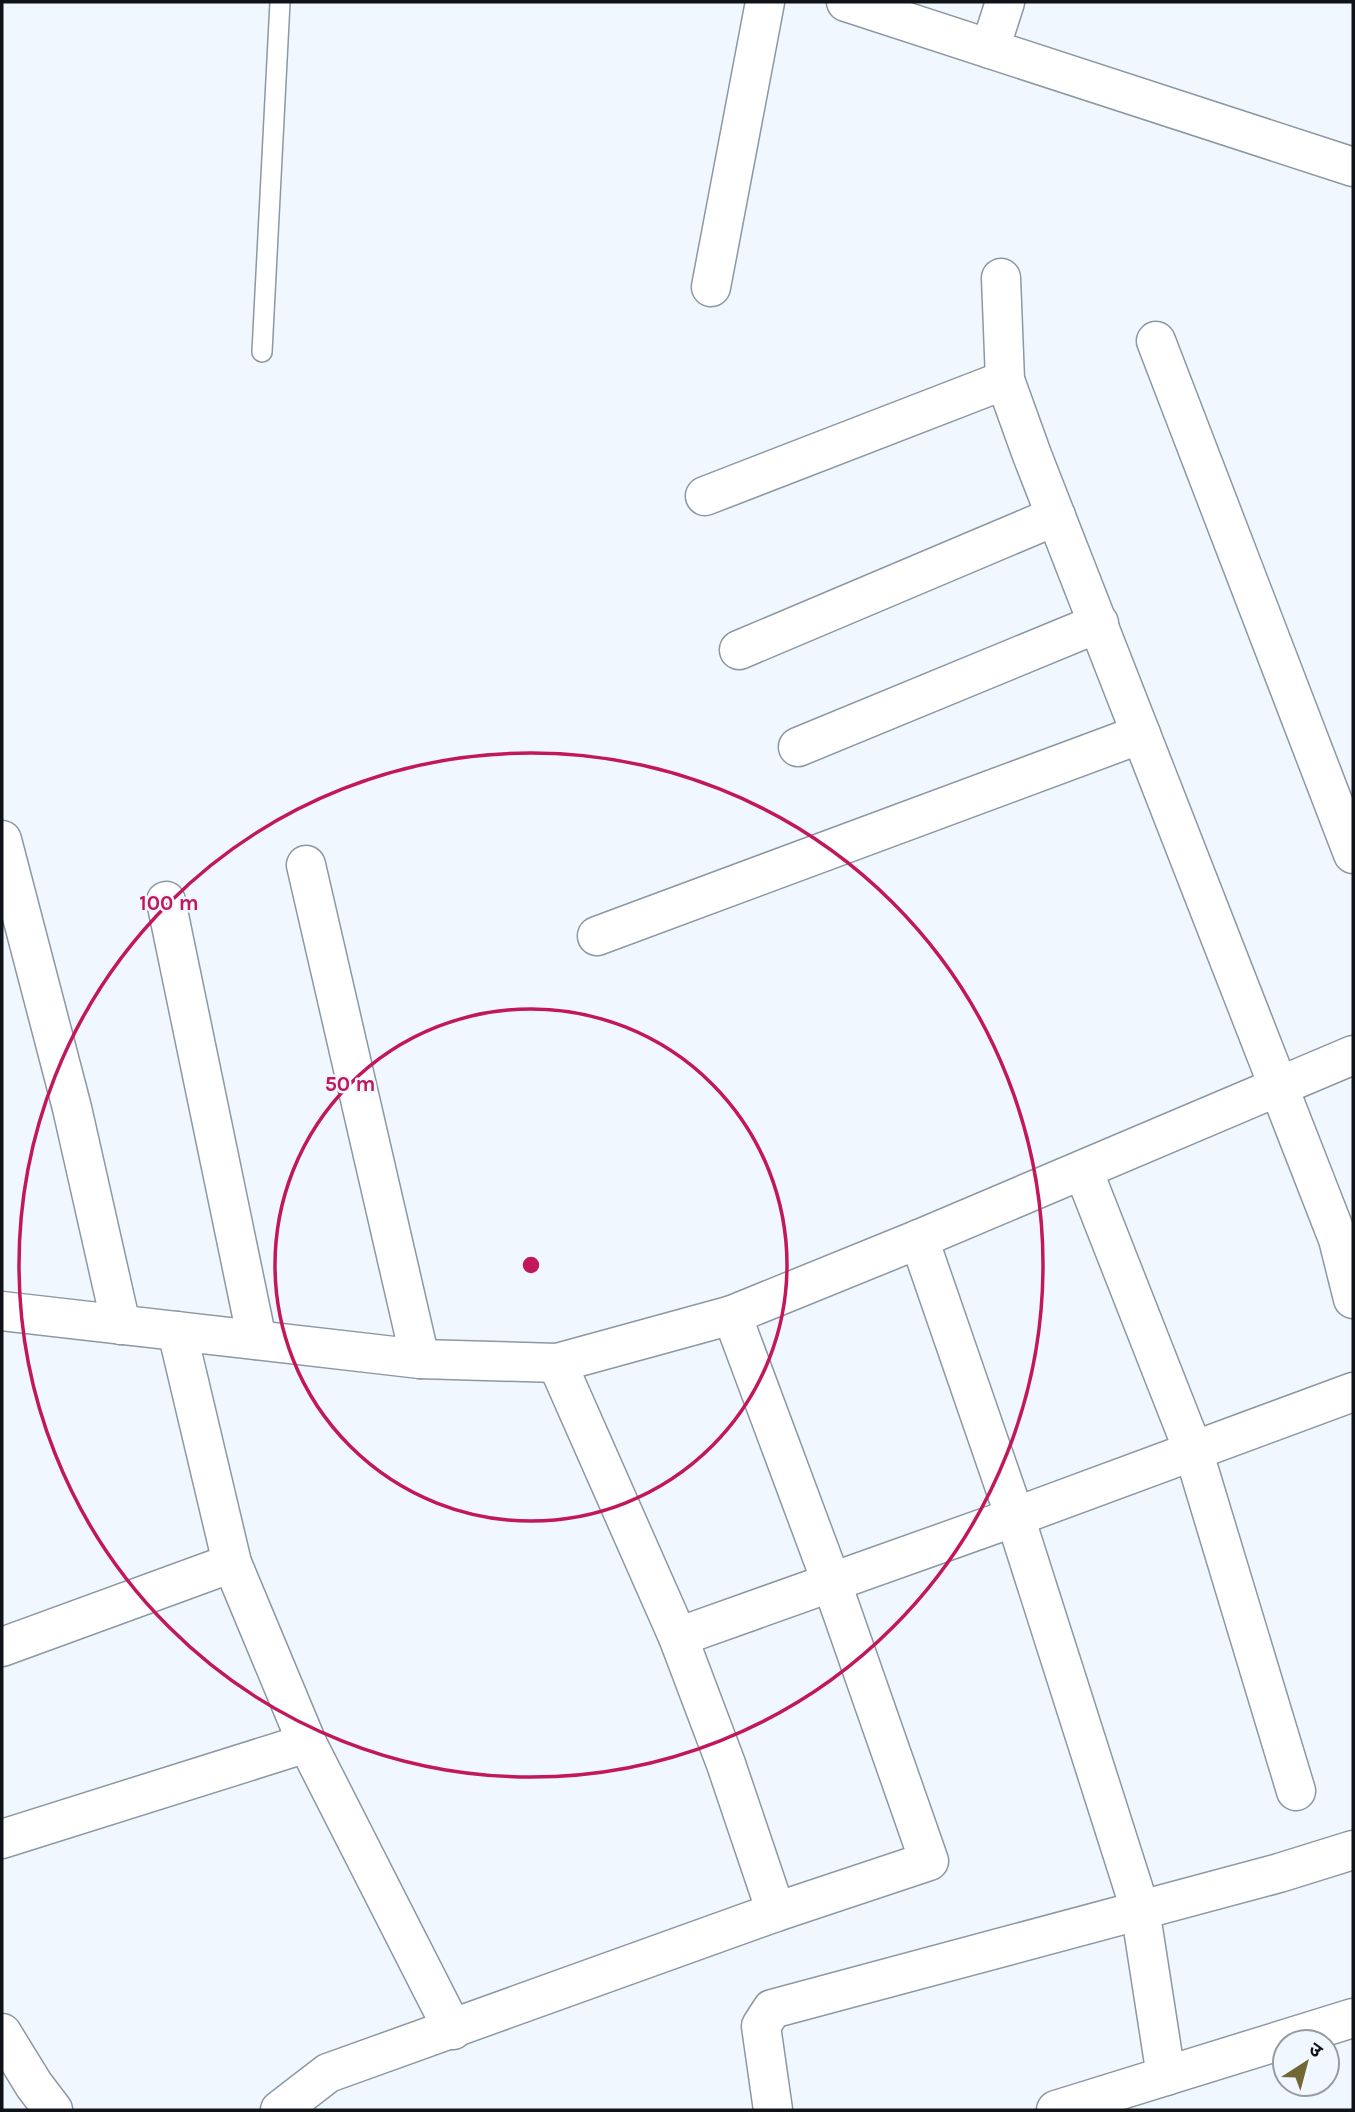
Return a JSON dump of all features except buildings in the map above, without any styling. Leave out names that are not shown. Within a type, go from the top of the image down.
[{"type":"street","points":[[711,287],[765,2]]},
{"type":"street","points":[[848,2],[1353,167]]},
{"type":"street","points":[[990,49],[1005,2]]},
{"type":"street","points":[[1001,278],[1005,380],[1279,1087],[1346,1236],[1353,1299]]},
{"type":"street","points":[[1156,341],[1353,854]]},
{"type":"street","points":[[705,496],[1005,380]]},
{"type":"street","points":[[739,650],[1056,516]]},
{"type":"street","points":[[798,747],[1099,623]]},
{"type":"street","points":[[597,936],[1141,734]]},
{"type":"street","points":[[2,840],[72,1108],[121,1325]]},
{"type":"street","points":[[306,865],[420,1359]]},
{"type":"street","points":[[166,901],[257,1340]]},
{"type":"street","points":[[2,1311],[420,1359],[557,1363],[732,1315],[919,1239],[1353,1055]]},
{"type":"street","points":[[1083,1170],[1193,1450],[1296,1791]]},
{"type":"street","points":[[919,1239],[1015,1517],[1140,1909],[1166,2076]]},
{"type":"street","points":[[280,2110],[328,2073],[776,1912],[929,1861],[831,1581],[732,1315]]},
{"type":"street","points":[[177,1331],[232,1563],[307,1743],[453,2030]]},
{"type":"street","points":[[557,1363],[678,1637],[726,1764],[776,1912]]},
{"type":"street","points":[[678,1637],[1015,1517],[1353,1392]]},
{"type":"street","points":[[2,1647],[232,1563]]},
{"type":"street","points":[[2,1839],[307,1743]]},
{"type":"street","points":[[774,2110],[761,2026],[772,2009],[1353,1850]]},
{"type":"street","points":[[1056,2110],[1120,2101],[1166,2076],[1353,2018]]},
{"type":"street","points":[[2,2033],[34,2085],[54,2110]]},
{"type":"lane","points":[[262,352],[280,2]]}]
